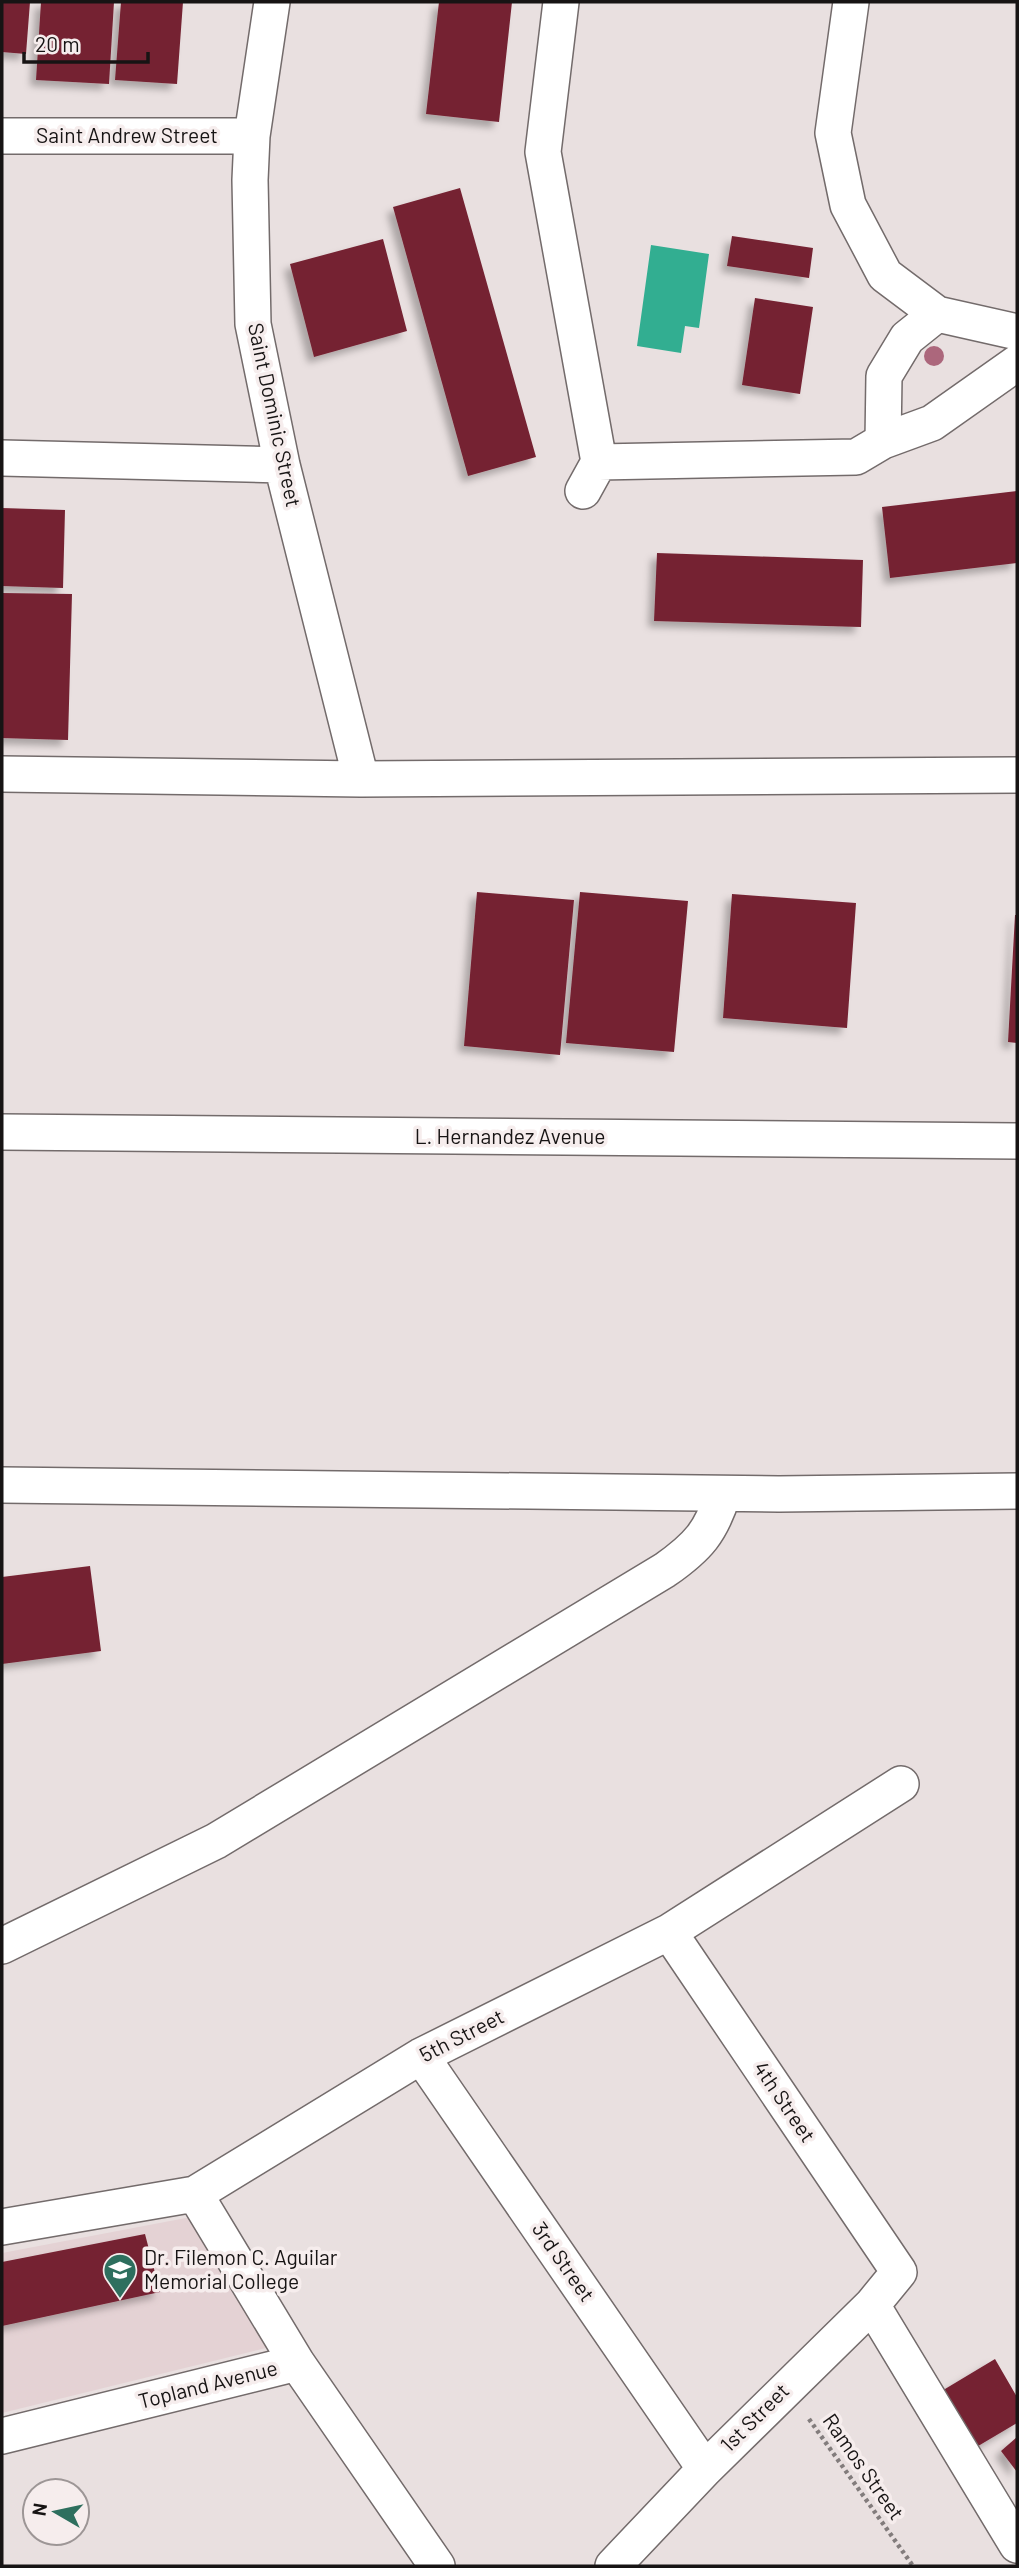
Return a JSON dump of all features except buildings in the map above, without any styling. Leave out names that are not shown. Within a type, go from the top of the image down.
[{"type":"street","name":"Saint Dominic Street","points":[[272,2],[253,136],[250,180],[253,324],[282,465],[361,779]]},
{"type":"street","points":[[561,2],[543,152],[591,476],[856,457],[883,441],[932,423],[1017,363]]},
{"type":"street","points":[[850,2],[833,133],[848,205],[885,275],[937,314],[1017,332]]},
{"type":"street","name":"Saint Andrew Street","points":[[2,136],[253,136]]},
{"type":"street","points":[[883,441],[884,376],[907,338],[937,314]]},
{"type":"street","points":[[2,458],[282,465]]},
{"type":"street","points":[[2,774],[361,779],[1017,775]]},
{"type":"street","name":"L. Hernandez Avenue","points":[[2,1132],[1017,1141]]},
{"type":"street","points":[[2,1485],[723,1494],[1017,1491]]},
{"type":"street","points":[[2,1946],[216,1841],[665,1570],[693,1550],[707,1533],[723,1494]]},
{"type":"street","name":"5th Street","points":[[2,2227],[195,2194],[421,2056],[669,1932],[901,1784]]},
{"type":"street","name":"4th Street","points":[[669,1932],[900,2272]]},
{"type":"street","name":"3rd Street","points":[[421,2056],[705,2469]]},
{"type":"street","points":[[195,2194],[297,2363]]},
{"type":"street","name":"1st Street","points":[[613,2566],[705,2469],[872,2305],[900,2272]]},
{"type":"street","points":[[872,2305],[1017,2545]]},
{"type":"street","name":"Topland Avenue","points":[[2,2435],[297,2363],[437,2566]]},
{"type":"path","name":"Ramos Street","points":[[787,2387],[913,2566]]},
{"type":"shaded area","points":[[651,245],[709,254],[699,328],[685,326],[681,353],[637,346]]},
{"type":"shaded area","name":"Dr. Filemon C. Aguilar Memorial College","points":[[191,2217],[266,2348],[2,2413],[2,2253]]},
{"type":"place","name":"Dr. Filemon C. Aguilar Memorial College","points":[[120,2300]]}]
